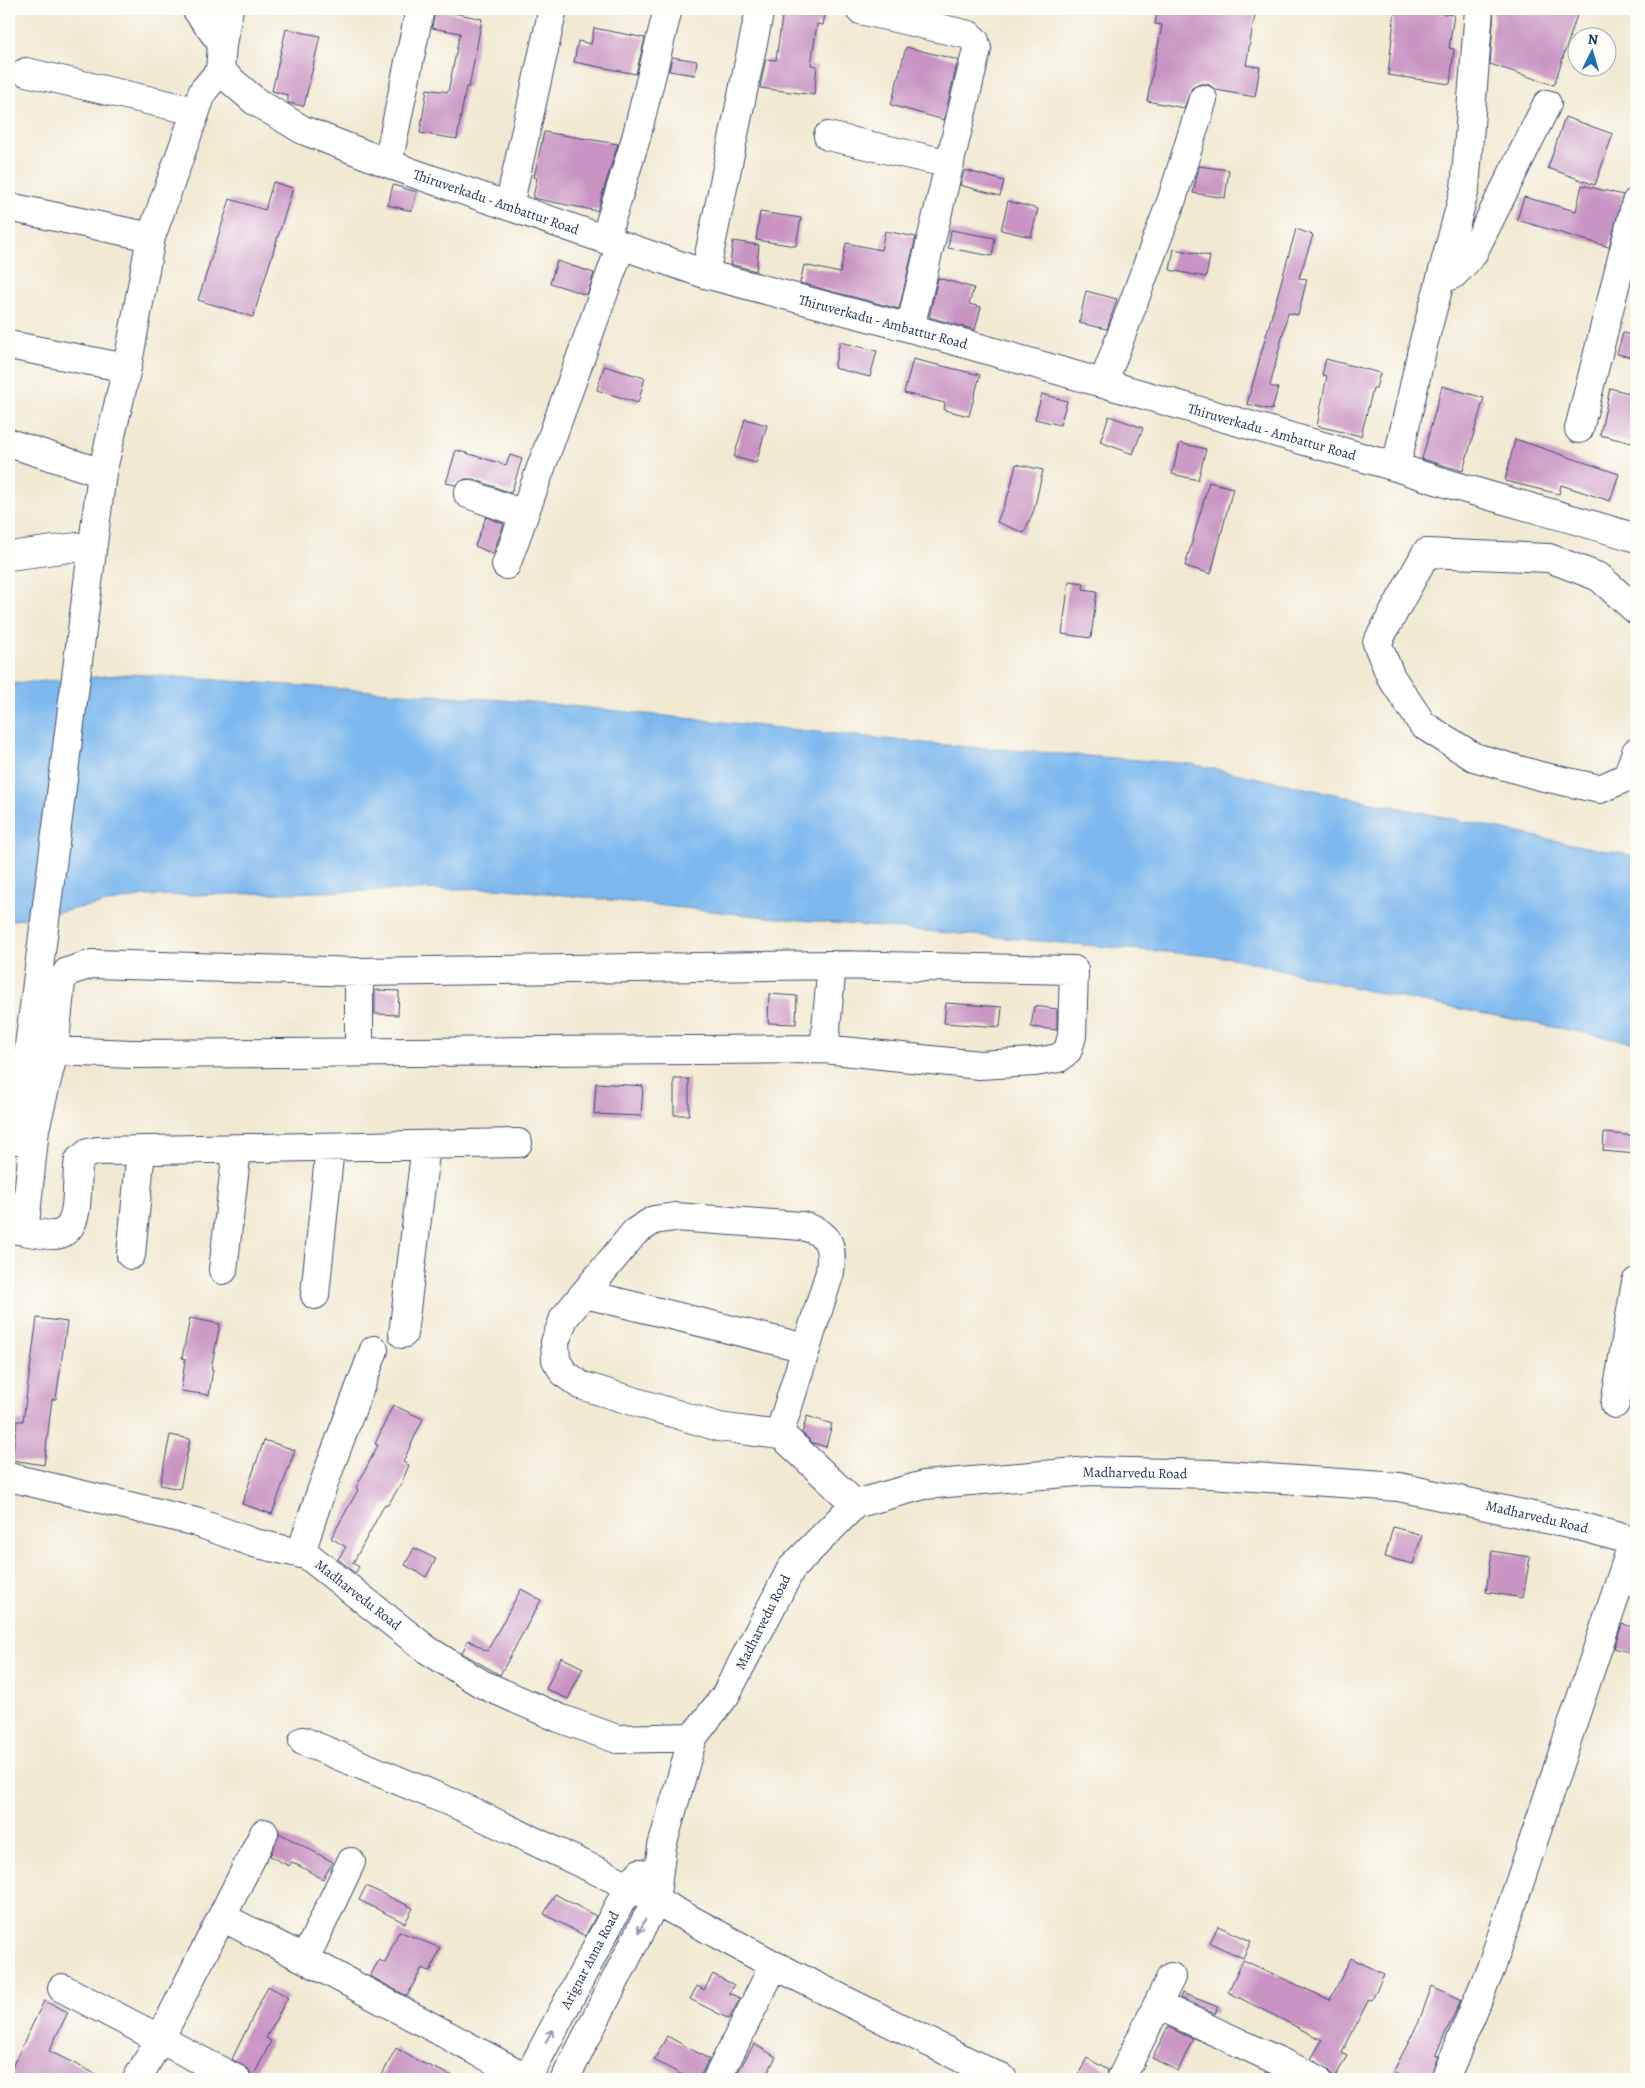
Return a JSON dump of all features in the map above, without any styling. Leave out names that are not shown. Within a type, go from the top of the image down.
[{"type":"street","points":[[196,9],[222,44]]},
{"type":"street","points":[[12,1234],[17,1138],[102,473],[127,368],[151,237],[203,91],[220,71],[222,44],[229,9]]},
{"type":"street","points":[[388,163],[420,9]]},
{"type":"street","points":[[509,206],[553,9]]},
{"type":"street","points":[[506,565],[613,242],[636,138],[668,9]]},
{"type":"street","points":[[705,274],[760,9]]},
{"type":"street","points":[[860,10],[969,36],[975,41],[977,50],[910,328]]},
{"type":"street","points":[[1396,467],[1424,341],[1465,189],[1472,10]]},
{"type":"street","name":"Thiruverkadu - Ambattur Road","points":[[220,71],[255,101],[303,130],[388,163],[705,274],[910,328],[1396,467],[1434,480],[1563,515],[1636,538]]},
{"type":"street","points":[[26,72],[195,111]]},
{"type":"street","points":[[1103,384],[1172,199],[1203,99]]},
{"type":"street","points":[[1441,280],[1454,274],[1472,255],[1547,104]]},
{"type":"street","points":[[828,136],[950,164]]},
{"type":"street","points":[[1579,429],[1636,202]]},
{"type":"street","points":[[9,207],[151,237]]},
{"type":"street","points":[[9,344],[127,368]]},
{"type":"street","points":[[9,443],[102,473]]},
{"type":"street","points":[[468,494],[523,514]]},
{"type":"street","points":[[9,556],[92,545]]},
{"type":"street","points":[[1636,610],[1599,577],[1549,558],[1426,553],[1376,643],[1391,677],[1423,725],[1474,757],[1540,776],[1600,789],[1627,777],[1636,752]]},
{"type":"street","points":[[12,1234],[25,1224],[35,1129],[54,1051],[62,982],[67,972],[92,964],[359,972],[832,965],[1074,970],[1072,1036],[1068,1050],[1059,1058],[1026,1063],[979,1065],[824,1049],[134,1054],[54,1051]]},
{"type":"street","points":[[824,1049],[832,965]]},
{"type":"street","points":[[359,972],[359,1052]]},
{"type":"street","points":[[12,1234],[55,1235],[69,1229],[75,1220],[77,1169],[82,1157],[98,1151],[518,1143]]},
{"type":"street","points":[[403,1334],[426,1145]]},
{"type":"street","points":[[315,1295],[330,1147]]},
{"type":"street","points":[[223,1270],[237,1148]]},
{"type":"street","points":[[131,1255],[141,1150]]},
{"type":"street","points":[[779,1435],[830,1272],[832,1255],[828,1240],[818,1230],[802,1226],[675,1217],[654,1220],[635,1232],[564,1318],[556,1342],[556,1360],[564,1373],[580,1385],[719,1427],[779,1435],[787,1440],[855,1504]]},
{"type":"street","points":[[1615,1404],[1636,1282]]},
{"type":"street","points":[[585,1294],[806,1348]]},
{"type":"street","points":[[301,1554],[330,1464],[353,1409],[374,1350]]},
{"type":"street","name":"Madharvedu Road","points":[[9,1477],[196,1522],[254,1542],[307,1555],[426,1649],[482,1684],[559,1718],[617,1739],[693,1737],[725,1696],[791,1569],[855,1504],[924,1485],[1079,1472],[1211,1474],[1399,1487],[1588,1528],[1635,1542]]},
{"type":"street","points":[[1445,2079],[1491,1968],[1635,1542]]},
{"type":"street","name":"Arignar Anna Road","points":[[565,2079],[655,1902],[662,1846],[693,1737]]},
{"type":"street","points":[[303,1741],[460,1806],[629,1886],[655,1902],[774,1965],[1003,2079]]},
{"type":"street","points":[[137,2079],[160,2039],[264,1833]]},
{"type":"street","name":"Arignar Anna Road","points":[[527,2079],[629,1886],[662,1846]]},
{"type":"street","points":[[306,1959],[351,1862]]},
{"type":"street","points":[[222,1917],[306,1959],[527,2079]]},
{"type":"street","points":[[717,2079],[774,1965]]},
{"type":"street","points":[[1121,2079],[1171,1977]]},
{"type":"street","points":[[62,1988],[236,2079]]},
{"type":"street","points":[[1158,2005],[1317,2079]]},
{"type":"water","points":[[131,674],[531,702],[933,744],[1191,764],[1636,856],[1636,1043],[1377,993],[1234,958],[766,917],[499,888],[144,896],[9,921],[9,684]]},
{"type":"building","points":[[435,9],[482,19],[469,87],[466,87],[457,139],[420,133],[427,89],[448,92],[460,33],[432,28]]},
{"type":"building","points":[[780,9],[826,9],[823,25],[817,24],[811,65],[817,66],[814,95],[760,88],[766,59],[776,60],[782,17],[779,17]]},
{"type":"building","points":[[1158,9],[1256,9],[1246,65],[1260,67],[1255,97],[1216,90],[1208,84],[1200,84],[1192,88],[1184,108],[1147,101],[1162,25],[1155,24]]},
{"type":"building","points":[[1395,9],[1454,15],[1449,48],[1454,49],[1450,84],[1388,75]]},
{"type":"building","points":[[1494,9],[1579,9],[1573,28],[1568,28],[1568,42],[1554,85],[1490,64]]},
{"type":"building","points":[[594,28],[645,38],[636,74],[574,62],[578,41],[591,44]]},
{"type":"building","points":[[286,29],[320,36],[304,106],[288,103],[288,95],[272,91]]},
{"type":"building","points":[[906,47],[958,60],[944,120],[891,105]]},
{"type":"building","points":[[672,57],[697,61],[695,75],[669,71]]},
{"type":"building","points":[[1565,117],[1613,134],[1595,185],[1548,168]]},
{"type":"building","points":[[544,132],[618,144],[597,211],[533,198],[537,178],[534,177]]},
{"type":"building","points":[[1199,166],[1229,170],[1225,198],[1193,193]]},
{"type":"building","points":[[965,170],[1004,181],[1000,196],[960,185]]},
{"type":"building","points":[[273,182],[293,188],[253,317],[198,300],[230,199],[265,210]]},
{"type":"building","points":[[393,185],[417,192],[412,211],[388,205]]},
{"type":"building","points":[[1582,185],[1623,195],[1609,247],[1517,220],[1524,197],[1576,211]]},
{"type":"building","points":[[1008,201],[1038,209],[1031,237],[1001,230]]},
{"type":"building","points":[[760,212],[801,218],[796,246],[756,240]]},
{"type":"building","points":[[1296,229],[1313,235],[1299,278],[1307,279],[1298,315],[1288,313],[1270,386],[1278,388],[1272,410],[1247,404]]},
{"type":"building","points":[[951,230],[995,238],[992,256],[948,248]]},
{"type":"building","points":[[885,231],[916,237],[899,309],[800,283],[804,265],[840,273],[846,243],[881,250]]},
{"type":"building","points":[[733,241],[759,245],[756,271],[730,264]]},
{"type":"building","points":[[1174,249],[1210,256],[1206,277],[1170,270]]},
{"type":"building","points":[[557,261],[594,273],[587,295],[550,283]]},
{"type":"building","points":[[938,278],[974,288],[969,304],[981,307],[975,330],[929,317]]},
{"type":"building","points":[[1086,291],[1117,299],[1107,329],[1079,323]]},
{"type":"building","points":[[1623,333],[1636,336],[1636,358],[1617,354]]},
{"type":"building","points":[[840,342],[877,351],[870,377],[834,368]]},
{"type":"building","points":[[913,359],[980,375],[969,416],[944,410],[945,403],[904,393]]},
{"type":"building","points":[[1326,359],[1380,373],[1376,388],[1373,388],[1361,436],[1317,426],[1327,376],[1322,375]]},
{"type":"building","points":[[604,366],[645,378],[638,403],[597,390]]},
{"type":"building","points":[[1442,386],[1484,398],[1463,471],[1422,459]]},
{"type":"building","points":[[1610,388],[1636,395],[1636,424],[1632,443],[1600,435]]},
{"type":"building","points":[[1042,394],[1067,401],[1060,425],[1035,419]]},
{"type":"building","points":[[1109,416],[1143,428],[1133,454],[1100,442]]},
{"type":"building","points":[[745,419],[767,425],[756,463],[734,457]]},
{"type":"building","points":[[1515,439],[1619,474],[1610,501],[1561,485],[1559,494],[1505,481]]},
{"type":"building","points":[[1180,443],[1206,449],[1198,480],[1172,474]]},
{"type":"building","points":[[456,450],[506,465],[510,455],[522,459],[511,493],[473,479],[465,479],[455,485],[446,483]]},
{"type":"building","points":[[1016,464],[1043,470],[1034,510],[1024,533],[997,522],[1010,490]]},
{"type":"building","points":[[1209,482],[1233,488],[1211,574],[1185,566]]},
{"type":"building","points":[[486,517],[504,524],[493,554],[475,546]]},
{"type":"building","points":[[1069,581],[1084,583],[1083,589],[1097,591],[1091,638],[1062,634]]},
{"type":"building","points":[[375,990],[399,991],[398,1015],[375,1014]]},
{"type":"building","points":[[769,994],[797,996],[796,1024],[768,1023]]},
{"type":"building","points":[[946,1003],[1002,1007],[1000,1027],[944,1023]]},
{"type":"building","points":[[1034,1006],[1057,1009],[1057,1030],[1031,1027]]},
{"type":"building","points":[[674,1079],[689,1079],[689,1115],[674,1115]]},
{"type":"building","points":[[596,1083],[643,1086],[641,1116],[594,1114]]},
{"type":"building","points":[[1604,1133],[1636,1136],[1636,1154],[1603,1151]]},
{"type":"building","points":[[37,1318],[67,1322],[56,1399],[52,1399],[44,1465],[12,1460],[17,1421],[23,1421]]},
{"type":"building","points":[[190,1318],[220,1324],[211,1369],[213,1369],[209,1395],[181,1391],[185,1359],[182,1358]]},
{"type":"building","points":[[393,1405],[423,1419],[403,1462],[409,1465],[402,1482],[388,1505],[385,1504],[353,1563],[359,1567],[355,1573],[338,1559],[346,1547],[331,1538],[358,1490],[356,1488],[378,1445],[375,1444]]},
{"type":"building","points":[[807,1416],[832,1424],[826,1447],[813,1443],[802,1433]]},
{"type":"building","points":[[170,1435],[190,1439],[180,1489],[160,1485]]},
{"type":"building","points":[[264,1440],[295,1450],[272,1514],[242,1504]]},
{"type":"building","points":[[1393,1527],[1422,1535],[1413,1564],[1385,1557]]},
{"type":"building","points":[[414,1548],[436,1559],[426,1577],[405,1565]]},
{"type":"building","points":[[1492,1551],[1530,1557],[1523,1598],[1486,1592]]},
{"type":"building","points":[[521,1589],[541,1600],[500,1675],[462,1653],[468,1640],[487,1651]]},
{"type":"building","points":[[1622,1624],[1636,1628],[1636,1654],[1614,1648]]},
{"type":"building","points":[[561,1657],[583,1668],[568,1699],[546,1689]]},
{"type":"building","points":[[279,1833],[333,1862],[323,1879],[292,1862],[289,1866],[270,1856]]},
{"type":"building","points":[[366,1886],[413,1908],[405,1923],[359,1900]]},
{"type":"building","points":[[555,1894],[596,1916],[585,1936],[544,1914]]},
{"type":"building","points":[[1218,1926],[1251,1941],[1243,1958],[1210,1943]]},
{"type":"building","points":[[399,1931],[440,1948],[430,1972],[422,1968],[407,1996],[370,1976],[379,1960],[385,1963]]},
{"type":"building","points":[[1351,1958],[1384,1974],[1372,2000],[1369,1999],[1342,2053],[1347,2056],[1334,2079],[1329,2070],[1311,2059],[1322,2040],[1228,1992],[1243,1960],[1330,2000]]},
{"type":"building","points":[[713,1974],[734,1985],[729,1993],[740,1998],[729,2019],[690,1999],[697,1986],[704,1990]]},
{"type":"building","points":[[268,1986],[288,1997],[266,2038],[271,2041],[252,2079],[249,2070],[232,2059]]},
{"type":"building","points":[[1432,1986],[1461,2000],[1435,2055],[1438,2056],[1430,2079],[1406,2079],[1393,2072],[1418,2024]]},
{"type":"building","points":[[1182,1993],[1218,2007],[1215,2014],[1180,1998]]},
{"type":"building","points":[[44,2001],[68,2012],[49,2051],[106,2079],[9,2079],[9,2073]]},
{"type":"building","points":[[1168,2027],[1193,2039],[1178,2071],[1152,2058]]},
{"type":"building","points":[[667,2036],[709,2059],[699,2079],[690,2079],[654,2060]]},
{"type":"building","points":[[754,2044],[776,2057],[764,2079],[734,2079]]},
{"type":"building","points":[[396,2048],[418,2061],[460,2079],[380,2079]]},
{"type":"building","points":[[1087,2058],[1108,2070],[1106,2079],[1076,2079]]}]
